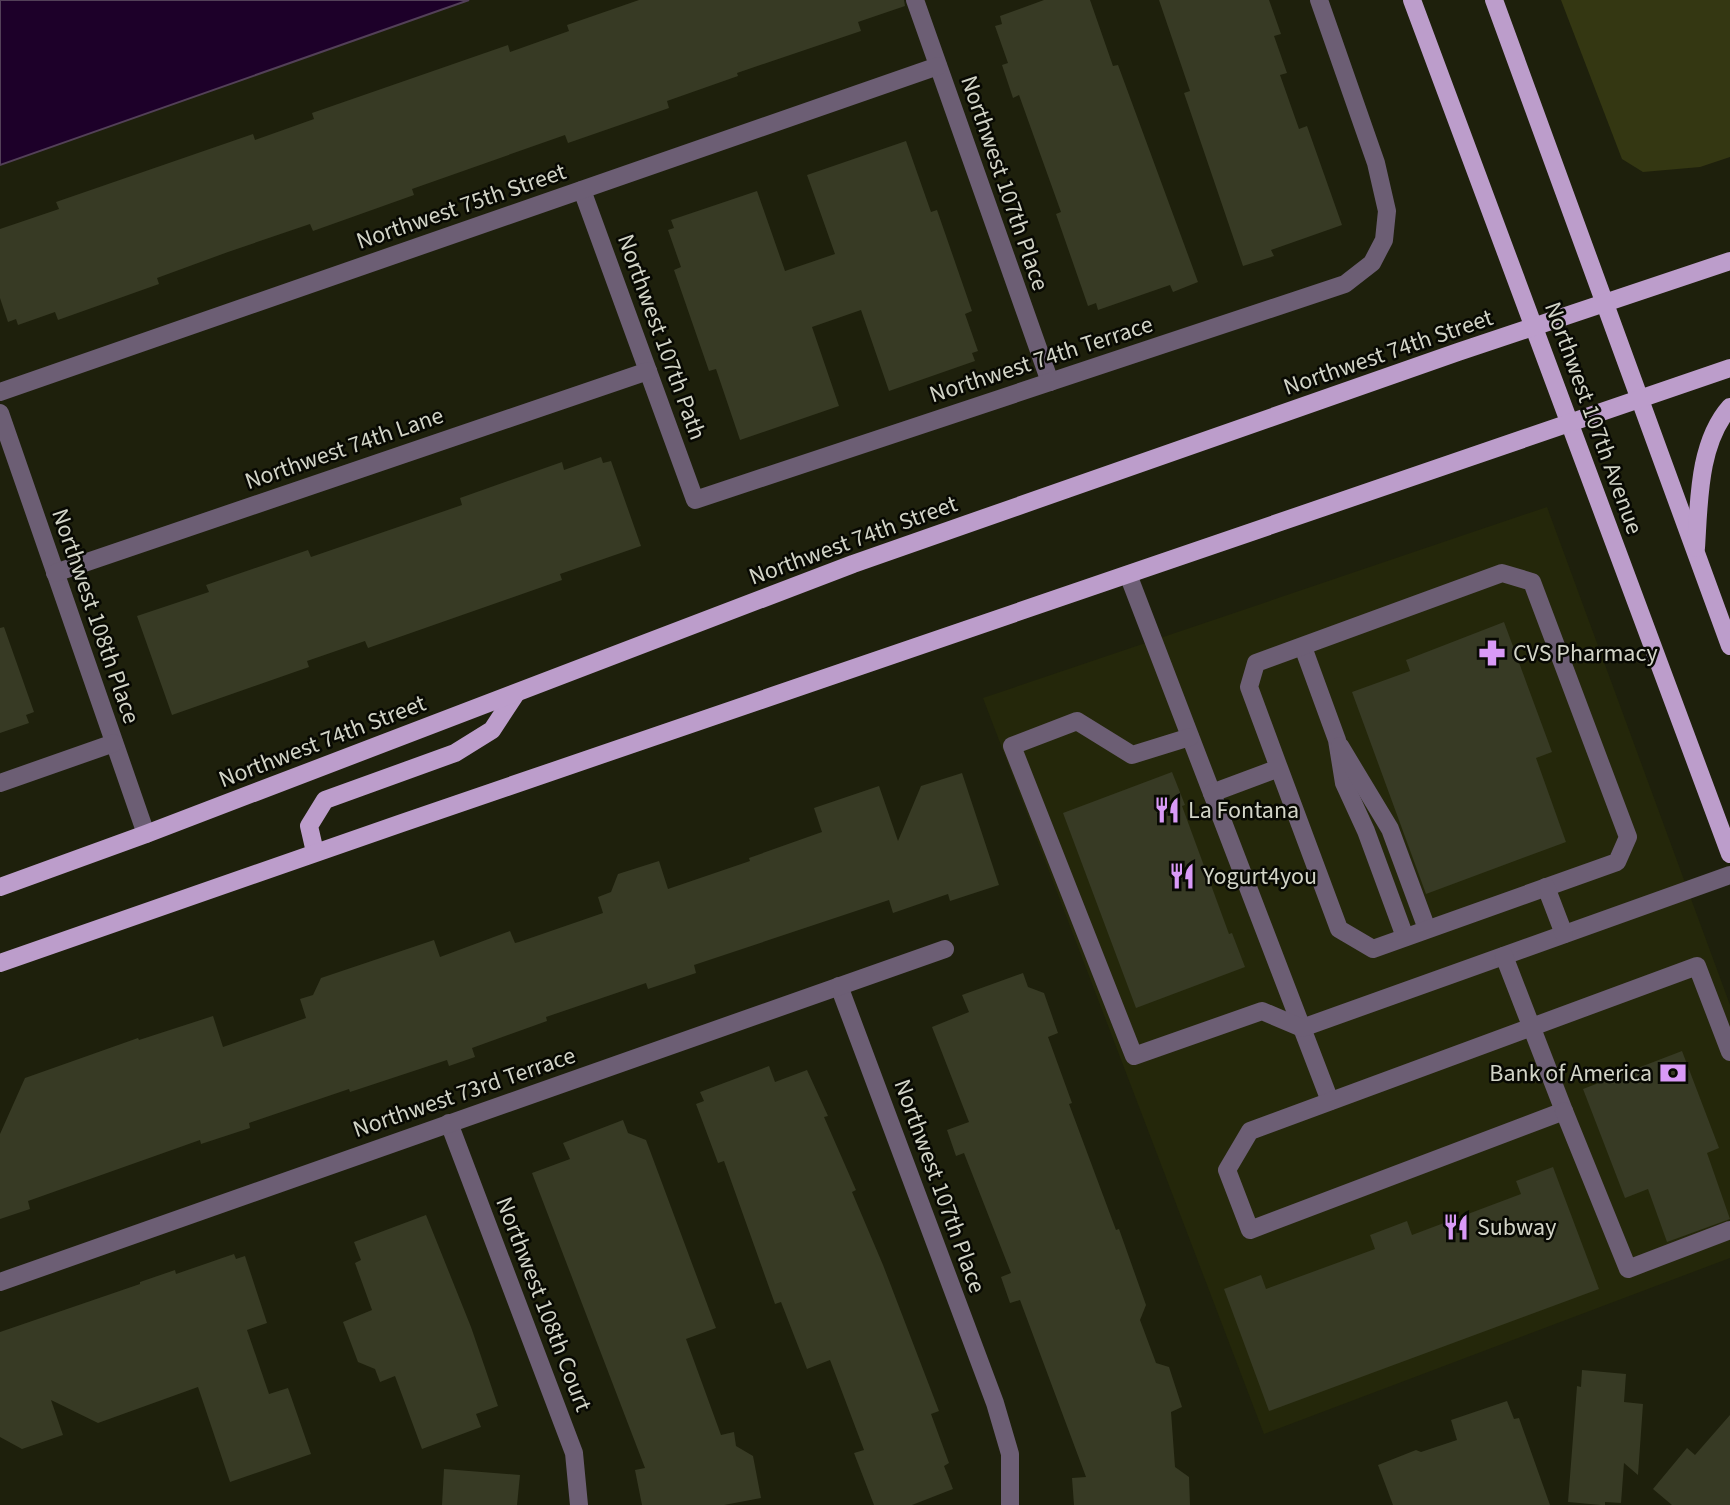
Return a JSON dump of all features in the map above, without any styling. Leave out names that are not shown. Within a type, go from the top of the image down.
[{"type":"main road","name":"Northwest 107th Avenue","points":[[1412,0],[1730,854]]},
{"type":"main road","name":"Northwest 107th Avenue","points":[[1494,0],[1730,646]]},
{"type":"main road","name":"Northwest 74th Street","points":[[0,887],[515,695],[853,564],[1730,261]]},
{"type":"main road","points":[[0,963],[315,852],[1129,577],[1730,368]]},
{"type":"main road","points":[[1695,555],[1704,468],[1711,441],[1730,407]]},
{"type":"main road","points":[[315,852],[309,826],[326,800],[454,753],[492,730],[515,695]]},
{"type":"street","name":"Northwest 107th Place","points":[[915,0],[1050,382]]},
{"type":"street","name":"Northwest 74th Terrace","points":[[695,500],[1345,284],[1372,263],[1384,240],[1387,211],[1376,163],[1319,0]]},
{"type":"street","name":"Northwest 75th Street","points":[[0,392],[938,66]]},
{"type":"street","name":"Northwest 107th Path","points":[[582,190],[695,500]]},
{"type":"street","name":"Northwest 74th Lane","points":[[55,573],[648,371]]},
{"type":"street","name":"Northwest 108th Place","points":[[0,413],[146,834]]},
{"type":"street","points":[[1502,573],[1532,582],[1628,837],[1617,862],[1373,948],[1339,929],[1279,768],[1249,687],[1256,663],[1502,573]]},
{"type":"street","points":[[1129,577],[1330,1101]]},
{"type":"street","points":[[1303,646],[1337,740],[1344,783],[1366,831],[1405,937]]},
{"type":"street","points":[[1190,737],[1132,755],[1077,721],[1012,746],[1134,1056],[1262,1011],[1302,1028],[1730,874]]},
{"type":"street","points":[[1337,740],[1390,829],[1427,929]]},
{"type":"street","points":[[0,783],[114,743]]},
{"type":"street","points":[[1212,793],[1279,768]]},
{"type":"street","points":[[1546,887],[1564,934]]},
{"type":"street","name":"Northwest 73rd Terrace","points":[[0,1282],[945,949]]},
{"type":"street","points":[[1504,956],[1628,1269],[1730,1230]]},
{"type":"street","points":[[1564,1111],[1250,1230],[1227,1170],[1250,1131],[1531,1025],[1697,966],[1730,1052]]},
{"type":"street","name":"Northwest 107th Place","points":[[839,986],[995,1403],[1010,1454],[1010,1505]]},
{"type":"street","name":"Northwest 108th Court","points":[[449,1123],[574,1453],[579,1505]]},
{"type":"shaded area","points":[[0,0],[469,0],[0,165]]},
{"type":"shaded area","points":[[1561,0],[1730,0],[1730,157],[1700,167],[1643,172],[1622,159]]},
{"type":"shaded area","points":[[1547,507],[1730,1005],[1730,1258],[1264,1434],[983,698]]},
{"type":"building","points":[[639,0],[904,0],[905,6],[858,22],[861,31],[737,73],[738,76],[667,101],[669,108],[568,143],[565,135],[412,189],[414,195],[313,231],[310,224],[228,252],[157,278],[159,284],[58,320],[55,312],[18,325],[16,319],[8,322],[0,298],[0,229],[59,209],[56,202],[253,134],[255,140],[314,119],[312,113],[508,45],[510,52],[569,31],[567,25]]},
{"type":"building","points":[[1044,0],[1090,0],[1113,66],[1118,65],[1198,282],[1173,292],[1170,285],[1098,310],[1096,303],[1088,306],[1056,214],[1061,212],[1019,95],[1013,98],[1002,65],[1008,63],[995,26],[1002,24],[1000,16]]},
{"type":"building","points":[[1159,0],[1269,0],[1281,34],[1274,36],[1287,73],[1280,75],[1299,129],[1307,126],[1342,225],[1271,250],[1274,256],[1243,266],[1184,93],[1190,91]]},
{"type":"building","points":[[906,141],[931,212],[937,210],[972,311],[965,314],[978,351],[972,353],[975,361],[889,391],[861,310],[812,327],[839,406],[740,440],[716,369],[709,371],[674,270],[681,267],[668,230],[674,228],[671,220],[757,191],[785,271],[835,254],[807,175]]},
{"type":"building","points":[[601,457],[603,463],[611,461],[641,546],[560,574],[562,580],[368,648],[365,641],[307,661],[309,667],[172,715],[137,616],[209,592],[206,585],[308,550],[311,557],[462,505],[460,498],[562,462],[564,470]]},
{"type":"building","points":[[1504,622],[1552,752],[1536,758],[1566,842],[1426,894],[1352,692],[1410,671],[1406,660]]},
{"type":"building","points":[[4,627],[34,712],[26,715],[29,723],[0,733],[0,628]]},
{"type":"building","points":[[1172,772],[1229,934],[1232,933],[1245,967],[1136,1008],[1063,813]]},
{"type":"building","points":[[962,773],[999,885],[950,901],[948,894],[893,913],[889,900],[694,965],[696,973],[648,989],[646,983],[546,1017],[547,1021],[472,1048],[475,1057],[449,1066],[447,1060],[249,1123],[250,1128],[201,1144],[200,1140],[28,1201],[30,1209],[0,1219],[0,1134],[25,1078],[138,1038],[139,1040],[213,1016],[223,1047],[306,1018],[300,999],[313,995],[321,978],[434,940],[440,957],[510,931],[515,943],[519,942],[603,913],[598,897],[611,892],[618,874],[659,861],[668,889],[750,861],[749,858],[822,832],[814,808],[879,786],[898,841],[921,786]]},
{"type":"building","points":[[1023,973],[1028,987],[1044,993],[1058,1033],[1048,1037],[1072,1103],[1069,1104],[1146,1305],[1140,1320],[1156,1363],[1169,1367],[1182,1407],[1171,1412],[1175,1467],[1189,1477],[1190,1505],[1074,1505],[1072,1478],[1086,1477],[1020,1300],[1010,1303],[1001,1277],[1011,1273],[964,1153],[956,1156],[947,1130],[969,1122],[932,1027],[969,1012],[962,995]]},
{"type":"building","points":[[1682,1051],[1719,1148],[1707,1153],[1730,1219],[1667,1242],[1648,1189],[1625,1198],[1583,1089]]},
{"type":"building","points":[[769,1066],[775,1082],[807,1070],[828,1116],[824,1117],[856,1190],[852,1192],[939,1411],[931,1414],[949,1463],[944,1466],[953,1489],[912,1505],[874,1505],[854,1453],[864,1450],[830,1360],[807,1369],[781,1302],[775,1304],[724,1161],[718,1163],[696,1104],[704,1101],[700,1092]]},
{"type":"building","points":[[623,1120],[628,1133],[646,1140],[716,1328],[686,1339],[721,1435],[734,1432],[736,1446],[753,1456],[761,1498],[724,1505],[642,1505],[635,1470],[645,1468],[532,1173],[570,1159],[563,1143]]},
{"type":"building","points":[[1553,1167],[1599,1289],[1269,1411],[1224,1289],[1261,1275],[1266,1289],[1375,1249],[1370,1235],[1407,1221],[1412,1235],[1521,1194],[1516,1181]]},
{"type":"building","points":[[426,1215],[471,1327],[498,1406],[476,1414],[481,1427],[422,1449],[395,1376],[380,1382],[375,1369],[358,1362],[343,1322],[372,1310],[355,1263],[361,1260],[354,1242]]},
{"type":"building","points":[[234,1254],[236,1259],[245,1256],[267,1323],[247,1330],[269,1394],[288,1388],[311,1454],[230,1482],[198,1387],[98,1423],[51,1400],[63,1435],[22,1449],[0,1437],[0,1332],[175,1270],[176,1274]]},
{"type":"building","points":[[1582,1370],[1626,1374],[1624,1402],[1643,1404],[1638,1475],[1624,1463],[1621,1503],[1605,1502],[1605,1505],[1601,1505],[1568,1502],[1577,1386],[1581,1387]]},
{"type":"building","points":[[1507,1401],[1514,1419],[1519,1418],[1550,1505],[1393,1505],[1378,1465],[1416,1450],[1421,1452],[1457,1440],[1451,1420]]},
{"type":"building","points":[[1730,1415],[1730,1505],[1672,1505],[1653,1489],[1687,1448],[1695,1455]]},
{"type":"building","points":[[444,1469],[520,1475],[517,1505],[442,1505]]},
{"type":"place","name":"CVS Pharmacy","points":[[1492,653]]},
{"type":"place","name":"La Fontana","points":[[1167,810]]},
{"type":"place","name":"Yogurt4you","points":[[1182,876]]},
{"type":"place","name":"Bank of America","points":[[1673,1073]]},
{"type":"place","name":"Subway","points":[[1456,1227]]}]
